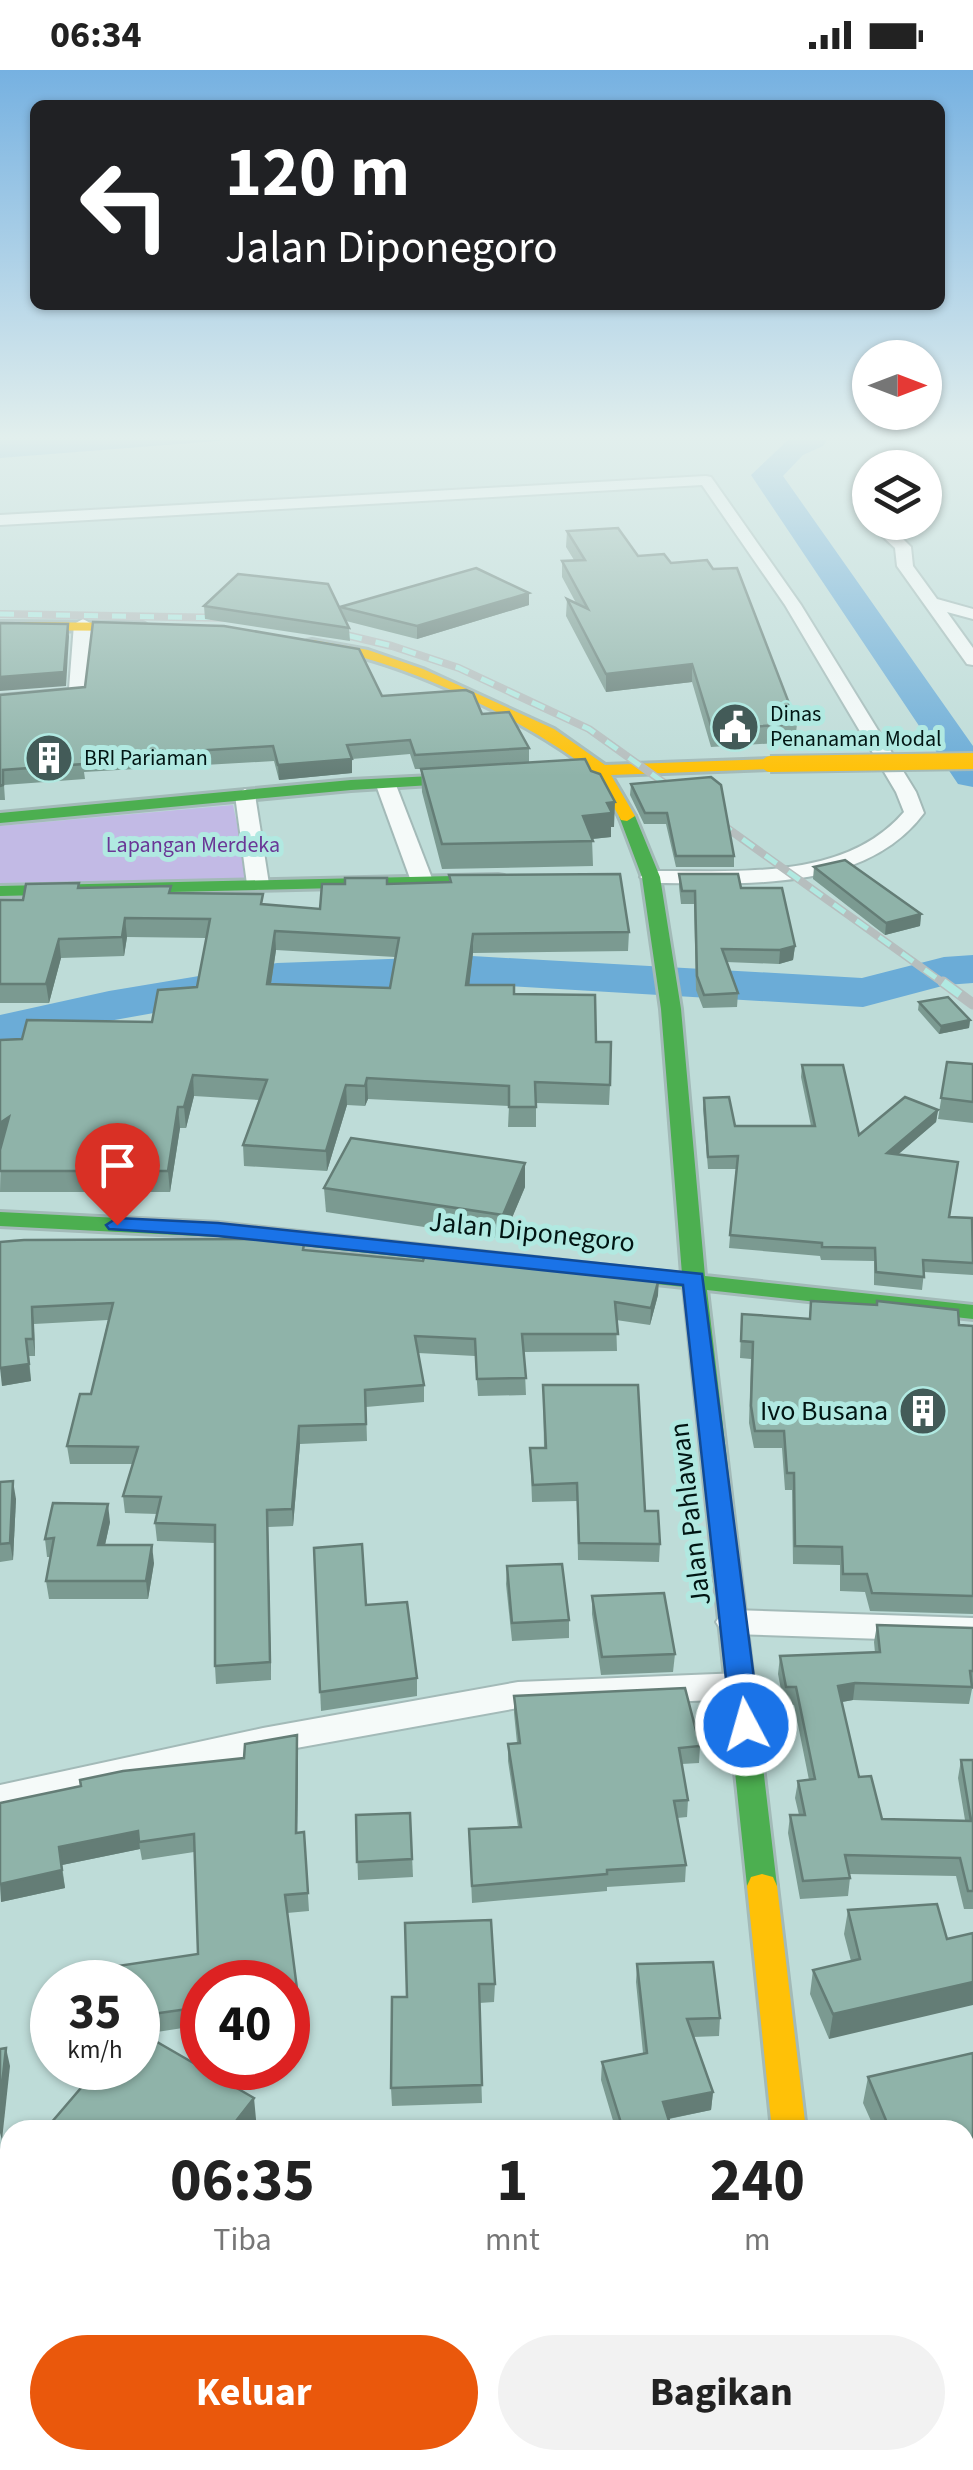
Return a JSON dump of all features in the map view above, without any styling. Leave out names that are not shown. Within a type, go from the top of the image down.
[{"type":"street","points":[[641,877],[746,876],[816,868],[872,850],[903,832],[914,813],[906,792],[793,605],[756,552]]},
{"type":"street","points":[[905,552],[906,566],[970,649]]},
{"type":"street","points":[[934,604],[973,614]]},
{"type":"street","points":[[0,701],[78,694],[83,624]]},
{"type":"street","points":[[0,626],[168,628]]},
{"type":"street","points":[[290,641],[363,653],[488,701],[549,732],[600,770]]},
{"type":"street","points":[[562,772],[973,760]]},
{"type":"street","name":"Jalan Pahlawan","points":[[600,770],[631,822],[641,877],[666,964],[694,1279],[788,2120]]},
{"type":"street","points":[[0,818],[351,784],[386,786],[488,778]]},
{"type":"street","points":[[386,786],[422,881]]},
{"type":"street","points":[[245,795],[258,884]]},
{"type":"street","points":[[0,891],[517,879]]},
{"type":"street","name":"Jalan Diponegoro","points":[[0,1219],[218,1230],[973,1312]]},
{"type":"street","name":"Jalan Diponegoro","points":[[0,1232],[84,1223]]},
{"type":"street","points":[[733,1622],[973,1630]]},
{"type":"street","points":[[0,1799],[263,1741],[518,1695],[741,1686]]},
{"type":"green space","name":"Lapangan Merdeka","points":[[233,805],[249,880],[0,883],[0,826]]},
{"type":"building","points":[[580,552],[635,552],[638,556],[664,554],[671,563],[707,560],[713,569],[737,568],[797,724],[712,729],[692,664],[606,674],[567,599],[588,609],[562,561],[585,560]]},
{"type":"building","points":[[476,568],[529,593],[417,626],[340,607]]},
{"type":"building","points":[[238,574],[328,584],[349,628],[204,606]]},
{"type":"building","points":[[93,622],[224,626],[359,649],[382,696],[466,690],[473,693],[482,714],[509,712],[529,748],[415,755],[410,740],[347,745],[352,759],[278,765],[273,746],[82,758],[83,764],[3,770],[0,786],[0,695],[85,687]]},
{"type":"building","points":[[0,623],[68,624],[64,672],[0,677]]},
{"type":"building","points":[[585,759],[591,771],[600,774],[615,802],[607,803],[612,813],[583,816],[593,841],[442,844],[421,769]]},
{"type":"building","points":[[711,777],[721,785],[734,856],[676,856],[667,813],[645,813],[631,784]]},
{"type":"building","points":[[845,860],[921,914],[886,923],[814,867]]},
{"type":"building","points":[[620,874],[629,932],[473,934],[466,985],[514,985],[514,994],[595,995],[596,1042],[611,1042],[610,1085],[535,1082],[536,1107],[509,1107],[509,1086],[367,1078],[365,1086],[346,1085],[326,1151],[243,1145],[267,1080],[193,1075],[184,1107],[178,1107],[168,1171],[0,1171],[0,1150],[9,1117],[0,1123],[0,1040],[22,1039],[27,1020],[152,1022],[158,990],[197,987],[210,919],[125,918],[122,937],[59,939],[46,984],[0,984],[0,900],[23,900],[26,884],[79,883],[78,888],[171,886],[169,893],[263,894],[261,904],[320,909],[322,884],[345,884],[345,878],[387,878],[387,884],[451,882],[449,875]],"holes":[[[275,931],[399,938],[390,988],[267,984]]]},
{"type":"building","points":[[679,874],[738,874],[741,888],[782,888],[795,946],[780,950],[722,949],[738,993],[704,995],[697,976],[695,891],[682,891]]},
{"type":"building","points":[[948,997],[970,1020],[941,1026],[919,1002]]},
{"type":"building","points":[[947,1062],[973,1064],[973,1102],[941,1098]]},
{"type":"building","points":[[802,1065],[843,1065],[859,1135],[905,1097],[938,1110],[887,1153],[958,1162],[949,1217],[972,1218],[973,1263],[923,1260],[924,1277],[876,1272],[875,1248],[822,1247],[822,1243],[730,1235],[738,1156],[708,1157],[704,1098],[729,1097],[735,1126],[815,1126]]},
{"type":"building","points":[[351,1138],[525,1163],[503,1215],[324,1188]]},
{"type":"building","points":[[260,1239],[304,1244],[303,1250],[423,1261],[426,1252],[659,1278],[651,1308],[615,1302],[618,1334],[522,1334],[526,1378],[477,1379],[475,1339],[415,1336],[424,1385],[365,1390],[366,1424],[299,1426],[292,1509],[267,1510],[270,1662],[215,1666],[215,1525],[155,1523],[161,1497],[123,1496],[138,1447],[67,1446],[80,1394],[91,1394],[113,1303],[32,1307],[33,1339],[26,1339],[29,1364],[0,1368],[0,1242]]},
{"type":"building","points":[[811,1301],[877,1305],[877,1301],[958,1310],[959,1325],[973,1326],[973,1596],[872,1593],[867,1574],[843,1574],[842,1547],[795,1546],[794,1473],[787,1473],[784,1431],[755,1431],[751,1406],[753,1342],[741,1341],[742,1314],[810,1319]]},
{"type":"building","points":[[543,1385],[638,1385],[645,1511],[658,1511],[660,1544],[579,1543],[577,1483],[533,1485],[530,1448],[546,1448]]},
{"type":"building","points":[[13,1481],[10,1543],[0,1544],[0,1482]]},
{"type":"building","points":[[53,1503],[108,1504],[98,1545],[152,1545],[146,1581],[46,1581],[54,1538],[45,1539]]},
{"type":"building","points":[[362,1544],[366,1605],[407,1602],[417,1678],[320,1692],[314,1548]]},
{"type":"building","points":[[562,1564],[569,1620],[512,1623],[507,1566]]},
{"type":"building","points":[[664,1593],[675,1654],[602,1657],[592,1596]]},
{"type":"building","points":[[877,1625],[973,1628],[972,1687],[855,1683],[838,1686],[859,1777],[871,1776],[882,1819],[971,1821],[961,1760],[973,1760],[973,1891],[968,1891],[960,1858],[845,1855],[850,1878],[803,1881],[790,1815],[805,1815],[798,1781],[815,1779],[796,1687],[786,1687],[780,1656],[880,1652]]},
{"type":"building","points":[[685,1688],[700,1746],[679,1748],[688,1800],[674,1801],[686,1865],[472,1886],[469,1829],[521,1827],[508,1744],[520,1743],[514,1696]]},
{"type":"building","points":[[297,1735],[296,1833],[304,1832],[308,1893],[285,1895],[293,1960],[180,1960],[180,2010],[160,2013],[158,1960],[198,1954],[194,1834],[139,1842],[138,1831],[59,1847],[62,1870],[0,1884],[0,1803],[81,1786],[80,1780],[123,1771],[244,1758],[245,1744]]},
{"type":"building","points":[[410,1813],[412,1859],[357,1862],[356,1815]]},
{"type":"building","points":[[937,1904],[947,1939],[973,1933],[973,1982],[833,2014],[813,1970],[860,1959],[848,1910]]},
{"type":"building","points":[[491,1920],[495,1984],[479,1984],[482,2085],[391,2088],[392,1997],[407,1997],[405,1923]]},
{"type":"building","points":[[713,1962],[720,2018],[687,2019],[713,2092],[663,2102],[669,2120],[620,2120],[602,2062],[647,2053],[637,1964]]},
{"type":"building","points":[[160,2044],[180,2055],[180,2090],[240,2090],[254,2098],[237,2120],[54,2120],[79,2090],[160,2090]]},
{"type":"building","points":[[6,2048],[0,2103],[0,2049]]},
{"type":"building","points":[[973,2053],[973,2120],[886,2120],[868,2077]]},
{"type":"waterway","points":[[820,552],[973,775]]},
{"type":"waterway","points":[[0,1030],[109,1006],[277,977],[472,970],[863,993],[944,971],[973,969]]},
{"type":"railway","points":[[0,614],[232,618]]},
{"type":"railway","points":[[321,629],[459,668],[589,729],[946,985]]},
{"type":"railway","points":[[943,982],[973,1004]]},
{"type":"traffic: fast","points":[[0,818],[351,785],[473,779]]},
{"type":"traffic: fast","points":[[627,816],[651,877],[671,1009],[694,1279],[762,1886]]},
{"type":"traffic: fast","points":[[0,891],[498,880]]},
{"type":"traffic: fast","points":[[0,1219],[218,1230],[973,1312]]},
{"type":"traffic: slow","points":[[0,626],[143,627]]},
{"type":"traffic: slow","points":[[312,644],[363,653],[418,672],[549,732],[600,769],[627,816]]},
{"type":"traffic: slow","points":[[770,764],[973,761]]},
{"type":"traffic: slow","points":[[578,771],[770,764]]},
{"type":"traffic: slow","points":[[762,1886],[788,2120]]},
{"type":"place","name":"Dinas Penanaman Modal","points":[[735,727]]},
{"type":"place","name":"BRI Pariaman","points":[[49,758]]},
{"type":"place","name":"Ivo Busana","points":[[923,1411]]},
{"type":"route","points":[[117,1225],[218,1230],[694,1279],[746,1725]]}]
